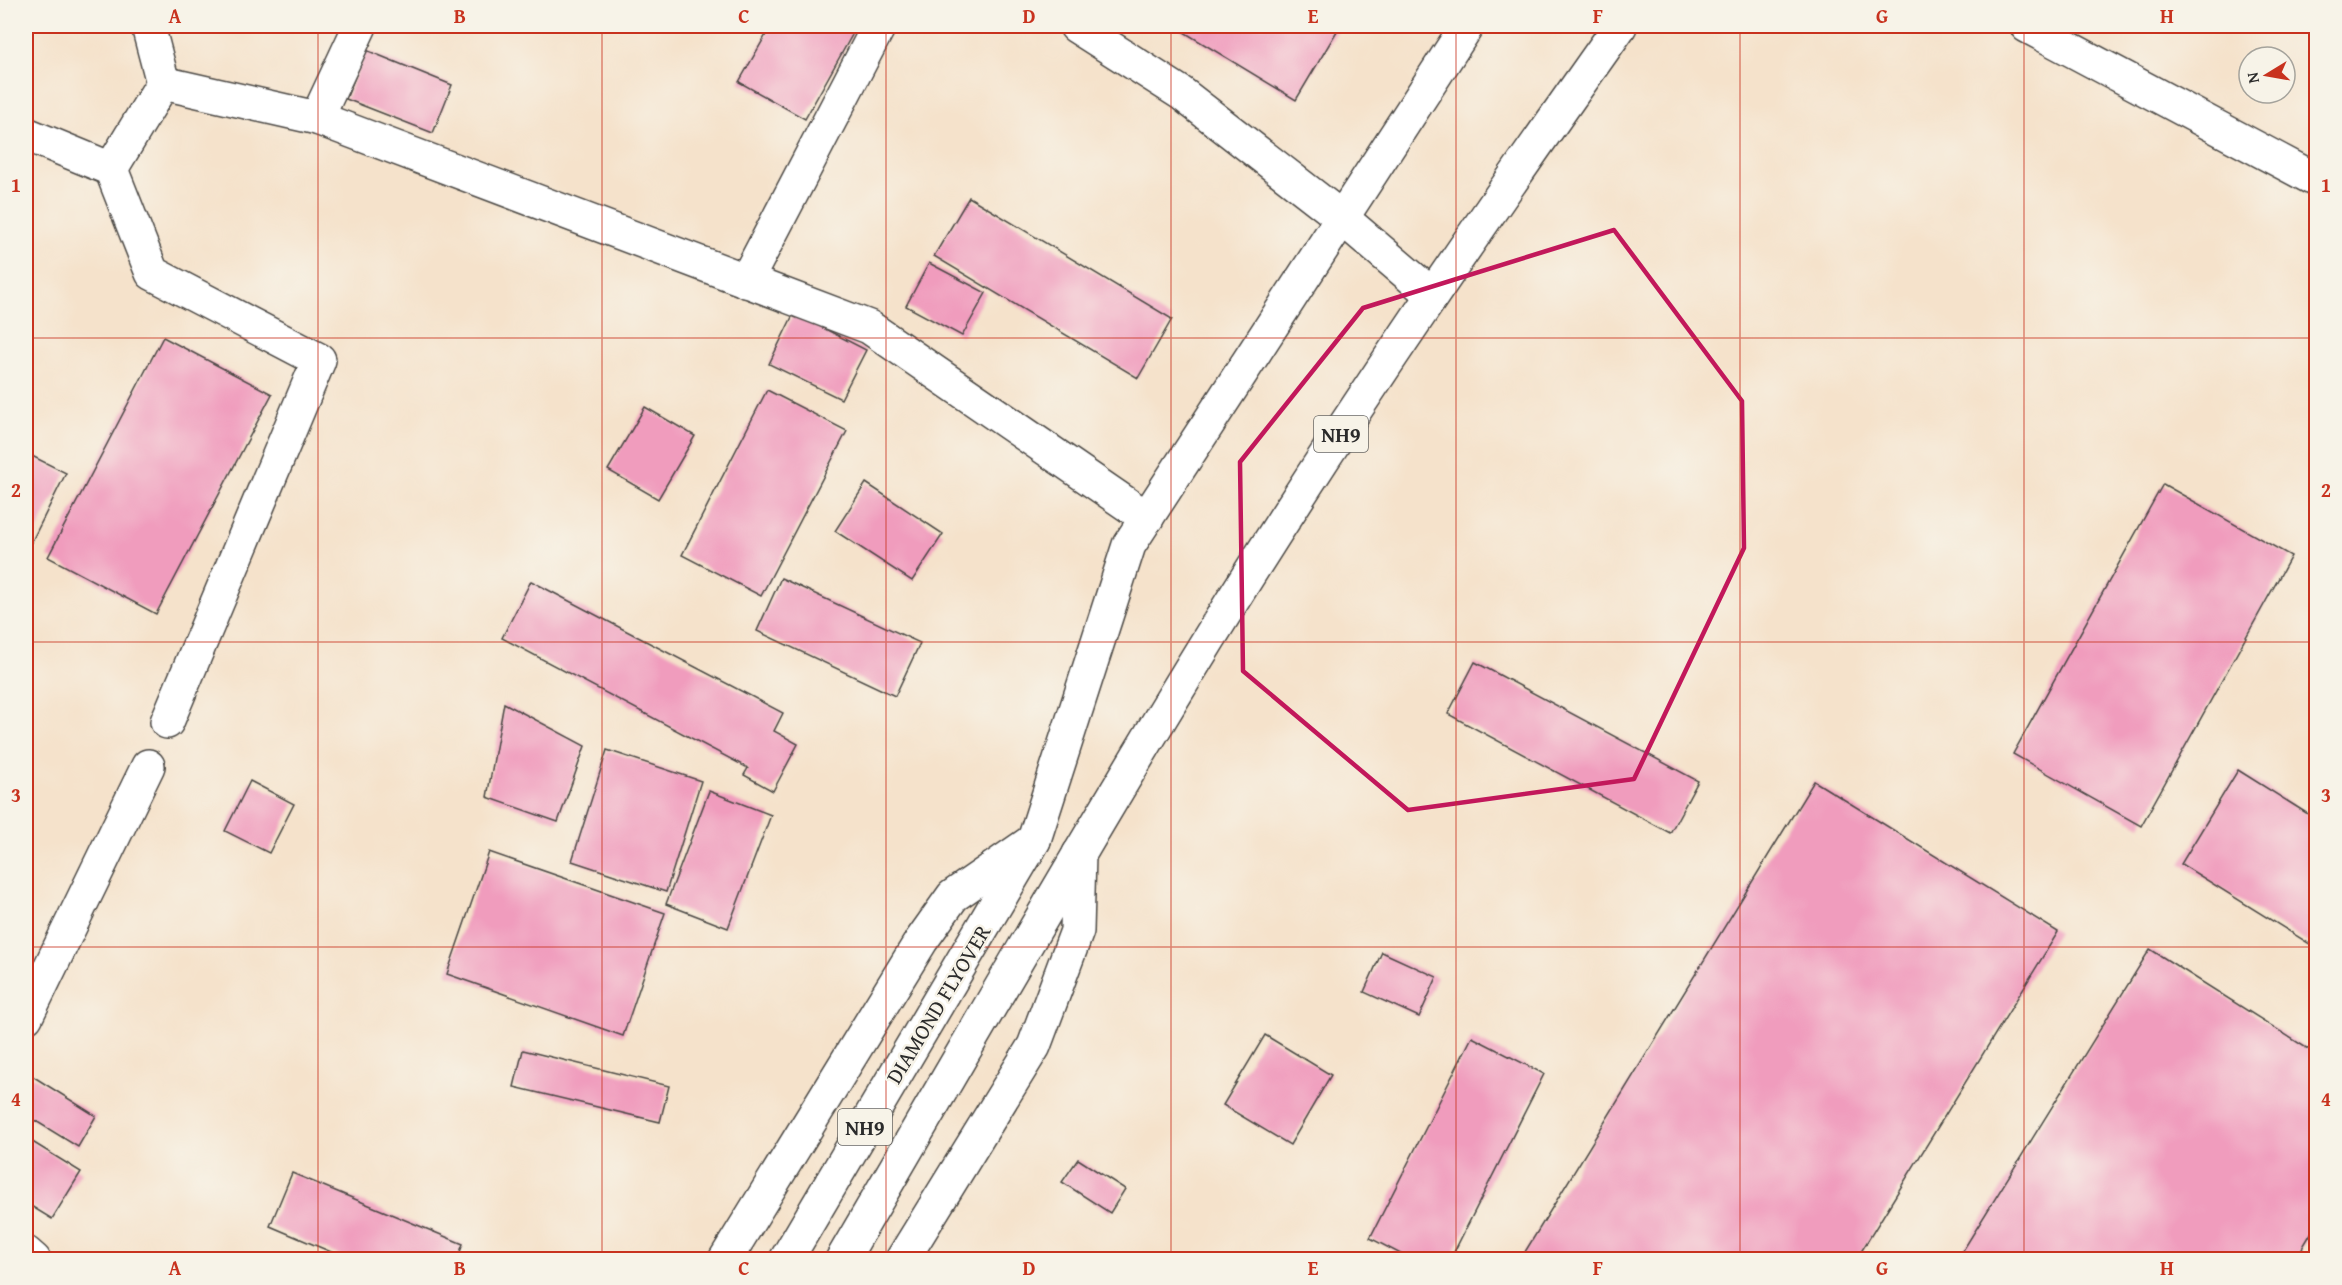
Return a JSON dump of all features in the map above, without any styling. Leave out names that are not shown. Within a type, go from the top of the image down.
[{"type":"main road","points":[[111,169],[163,83],[148,26]]},
{"type":"main road","points":[[317,118],[360,26]]},
{"type":"main road","points":[[746,281],[879,26]]},
{"type":"main road","points":[[1076,26],[1181,93],[1342,218],[1431,294]]},
{"type":"main road","name":"NH9","points":[[1034,840],[1129,545],[1467,26]]},
{"type":"main road","name":"NH9","points":[[1079,854],[1232,602],[1431,294],[1620,26]]},
{"type":"main road","points":[[2027,26],[2316,180]]},
{"type":"main road","points":[[163,83],[317,118],[869,327],[1147,518]]},
{"type":"main road","points":[[26,134],[111,169],[152,273],[319,360],[167,722]]},
{"type":"main road","points":[[26,1017],[148,766]]},
{"type":"main road","points":[[725,1260],[921,941],[953,896],[1034,840]]},
{"type":"main road","name":"DIAMOND FLYOVER","points":[[786,1260],[1034,840]]},
{"type":"main road","points":[[902,1260],[1034,1046],[1077,931],[1079,854]]},
{"type":"main road","name":"DIAMOND FLYOVER","points":[[842,1260],[1079,854]]},
{"type":"main road","points":[[26,1253],[34,1260]]},
{"type":"highlighted area","points":[[1614,230],[1742,401],[1744,548],[1634,779],[1408,810],[1243,671],[1240,462],[1363,308]]},
{"type":"building","points":[[771,26],[857,26],[805,119],[739,82]]},
{"type":"building","points":[[1174,26],[1340,26],[1296,100]]},
{"type":"building","points":[[2300,26],[2316,26],[2316,34]]},
{"type":"building","points":[[366,50],[452,85],[433,133],[346,99]]},
{"type":"building","points":[[969,197],[1172,319],[1138,378],[934,256]]},
{"type":"building","points":[[929,263],[986,293],[962,336],[906,306]]},
{"type":"building","points":[[794,313],[866,350],[841,399],[769,364]]},
{"type":"building","points":[[163,337],[272,394],[156,614],[48,557]]},
{"type":"building","points":[[767,390],[847,431],[761,596],[682,555]]},
{"type":"building","points":[[645,407],[695,436],[658,499],[608,470]]},
{"type":"building","points":[[26,453],[66,473],[26,553]]},
{"type":"building","points":[[866,483],[943,534],[912,581],[835,531]]},
{"type":"building","points":[[2163,484],[2291,556],[2141,826],[2013,754]]},
{"type":"building","points":[[781,578],[920,643],[895,696],[757,631]]},
{"type":"building","points":[[531,581],[783,713],[774,731],[798,744],[773,791],[744,775],[748,768],[502,638]]},
{"type":"building","points":[[1475,662],[1698,781],[1670,833],[1448,714]]},
{"type":"building","points":[[504,703],[585,746],[558,822],[487,797]]},
{"type":"building","points":[[607,750],[701,781],[666,892],[572,861]]},
{"type":"building","points":[[2238,770],[2316,819],[2316,948],[2181,864]]},
{"type":"building","points":[[250,781],[294,804],[269,853],[225,831]]},
{"type":"building","points":[[1814,781],[2058,932],[1856,1260],[1520,1260]]},
{"type":"building","points":[[709,791],[771,815],[728,928],[666,904]]},
{"type":"building","points":[[489,852],[665,913],[623,1036],[447,974]]},
{"type":"building","points":[[2150,949],[2316,1054],[2316,1225],[2295,1260],[1957,1260]]},
{"type":"building","points":[[1382,952],[1437,977],[1419,1017],[1364,992]]},
{"type":"building","points":[[1265,1035],[1331,1075],[1290,1145],[1223,1105]]},
{"type":"building","points":[[1472,1037],[1544,1074],[1450,1260],[1412,1260],[1370,1238]]},
{"type":"building","points":[[523,1050],[669,1086],[660,1122],[514,1087]]},
{"type":"building","points":[[26,1072],[96,1116],[78,1147],[26,1115]]},
{"type":"building","points":[[26,1138],[81,1172],[52,1219],[26,1203]]},
{"type":"building","points":[[1078,1159],[1125,1189],[1110,1213],[1062,1182]]},
{"type":"building","points":[[292,1173],[463,1244],[457,1260],[350,1260],[270,1226]]}]
